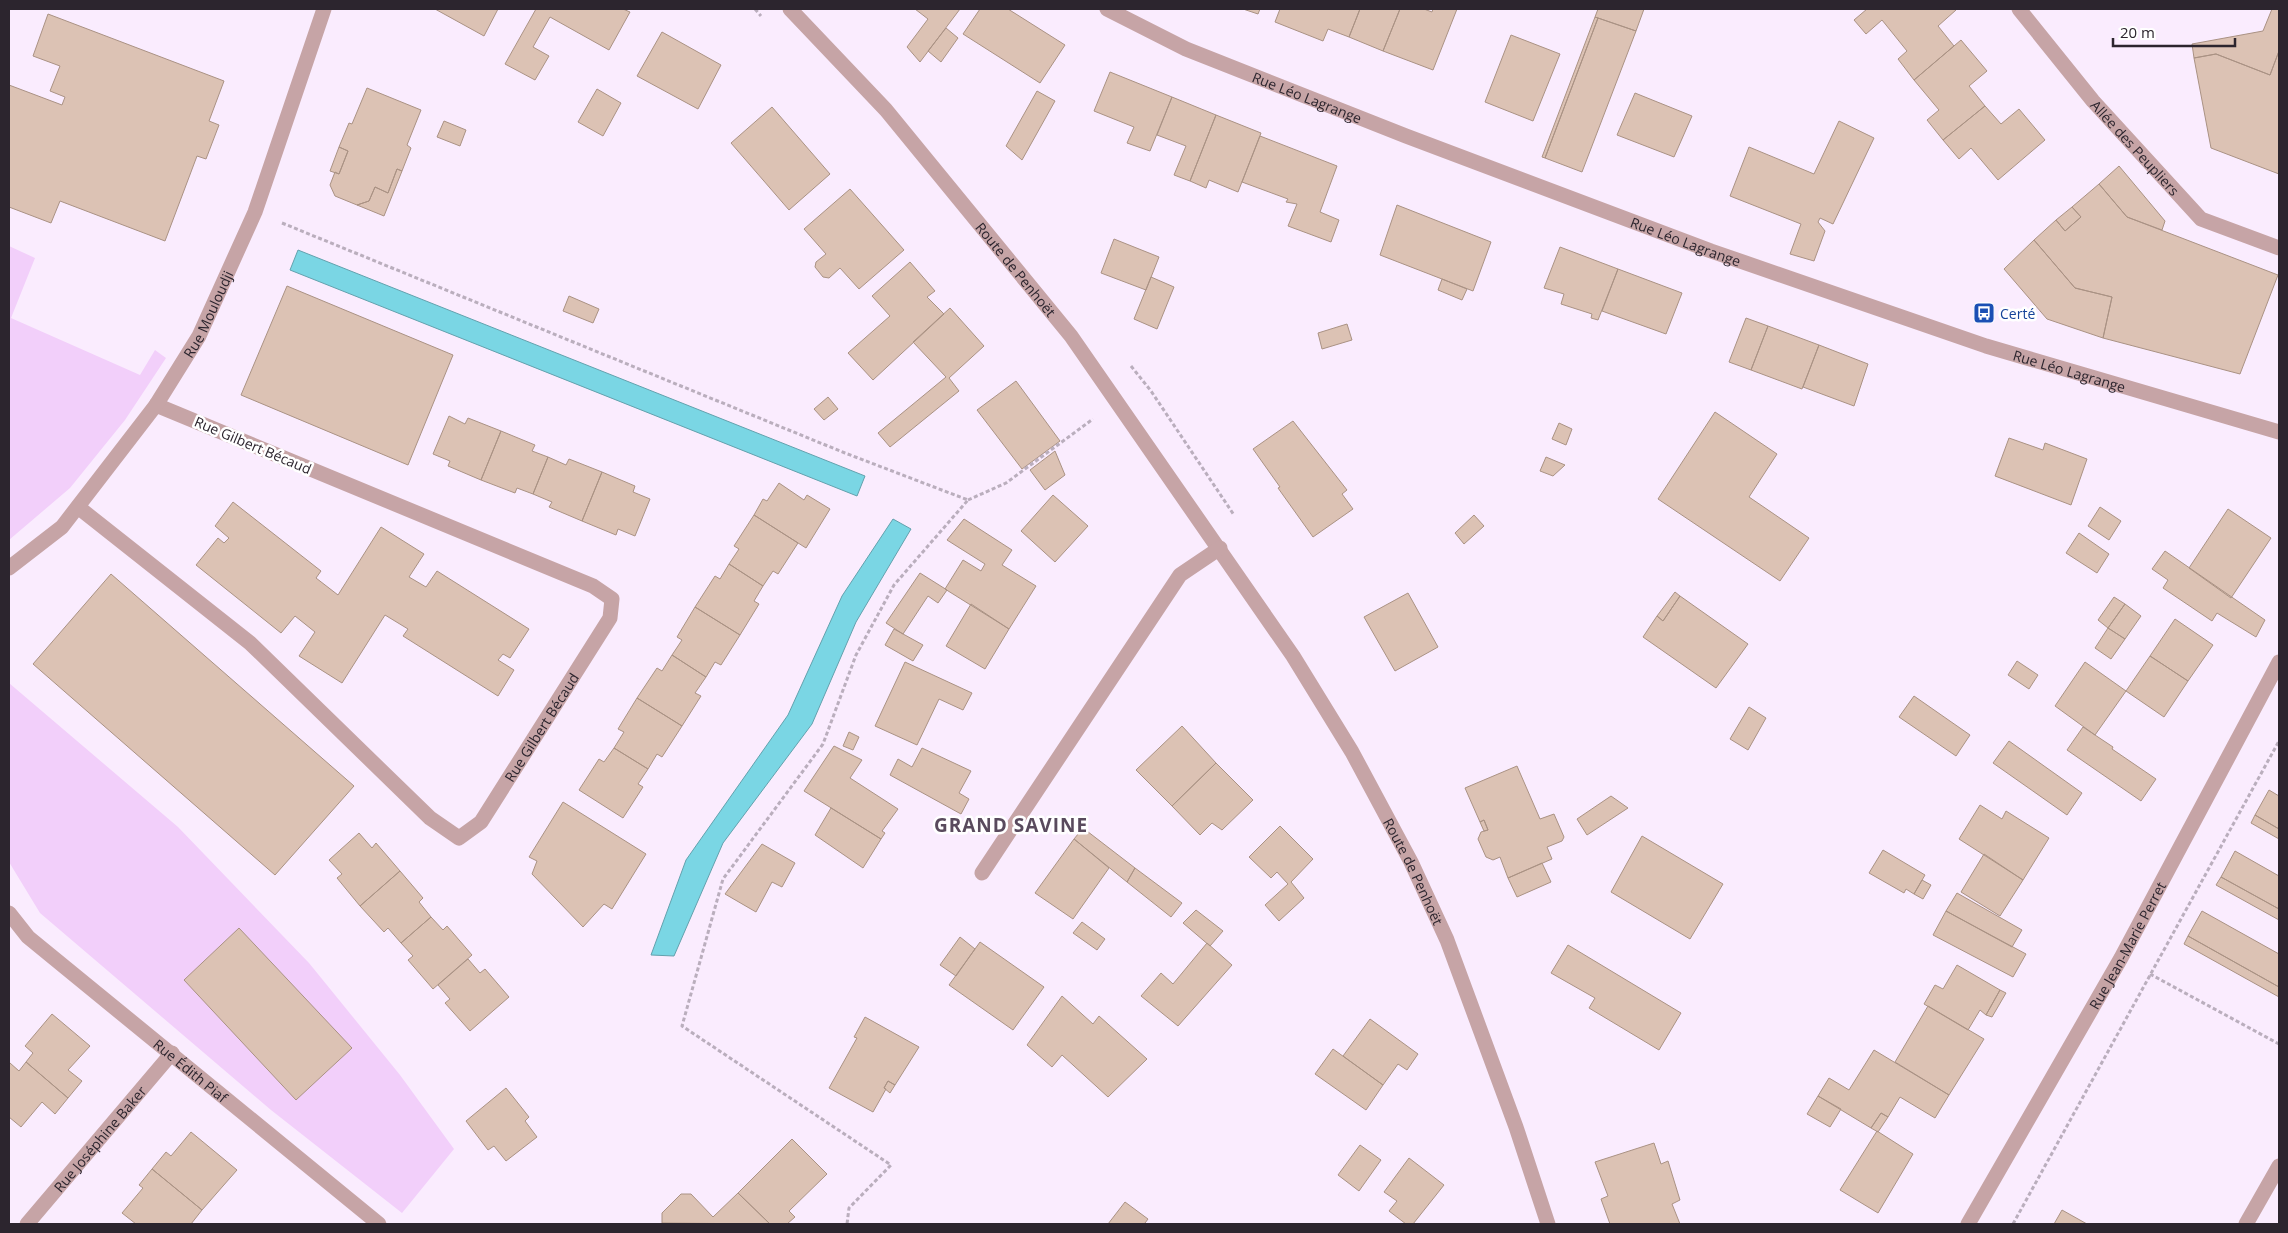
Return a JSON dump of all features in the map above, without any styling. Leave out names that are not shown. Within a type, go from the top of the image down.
[{"type":"street","name":"Rue Mouloudji","points":[[9,568],[62,528],[156,405],[199,336],[255,212],[324,9]]},
{"type":"street","name":"Route de Penhoët","points":[[790,9],[886,110],[1071,336],[1220,548],[1293,656],[1352,752],[1411,862],[1451,949],[1516,1126],[1548,1224]]},
{"type":"street","name":"Rue Léo Lagrange","points":[[1107,9],[1186,49],[1406,136],[1712,251],[1986,346],[2279,432]]},
{"type":"street","name":"Allée des Peupliers","points":[[2019,9],[2093,102],[2201,219],[2279,248]]},
{"type":"street","name":"Rue Gilbert Bécaud","points":[[78,507],[250,642],[430,818],[459,838],[481,822],[610,618],[612,599],[593,586],[156,405]]},
{"type":"street","points":[[982,873],[1180,575],[1220,548]]},
{"type":"street","name":"Rue Jean-Marie Perret","points":[[1968,1224],[2121,958],[2279,662]]},
{"type":"street","name":"Rue Édith Piaf","points":[[9,912],[28,937],[379,1224]]},
{"type":"street","name":"Rue Joséphine Baker","points":[[27,1224],[172,1053]]},
{"type":"street","points":[[2246,1224],[2279,1166]]},
{"type":"path","points":[[275,220],[845,453],[968,500]]},
{"type":"path","points":[[847,1224],[849,1208],[891,1165],[682,1026],[723,878],[823,744],[856,655],[894,585],[968,500],[1006,483],[1100,414]]},
{"type":"path","points":[[2013,1224],[2279,740]]},
{"type":"path","points":[[2143,970],[2279,1044]]},
{"type":"shaded area","points":[[9,246],[35,258],[11,318],[140,375],[155,350],[166,358],[125,420],[70,488],[9,540]]},
{"type":"shaded area","points":[[9,683],[178,827],[309,963],[400,1075],[454,1149],[402,1213],[271,1110],[40,913],[9,862]]},
{"type":"water","points":[[298,250],[865,476],[857,496],[290,270]]},
{"type":"water","points":[[893,519],[911,529],[856,622],[812,724],[723,843],[674,956],[651,955],[686,860],[788,715],[842,596]]},
{"type":"building","points":[[435,9],[498,9],[484,36]]},
{"type":"building","points":[[536,9],[623,9],[630,12],[609,50],[550,17],[533,47],[549,56],[535,80],[505,64]]},
{"type":"building","points":[[915,9],[960,9],[920,62],[907,47],[928,19]]},
{"type":"building","points":[[980,9],[1008,9],[1065,45],[1040,83],[963,34]]},
{"type":"building","points":[[1243,9],[1260,9],[1258,14]]},
{"type":"building","points":[[1280,9],[1360,9],[1349,37],[1328,29],[1323,41],[1275,22]]},
{"type":"building","points":[[1360,9],[1400,9],[1383,51],[1349,37]]},
{"type":"building","points":[[1400,9],[1424,9],[1432,12],[1433,9],[1457,9],[1433,70],[1383,51]]},
{"type":"building","points":[[1598,9],[1644,9],[1636,31],[1595,17]]},
{"type":"building","points":[[1867,9],[1955,9],[1938,26],[1954,46],[1914,80],[1898,59],[1907,51],[1882,20],[1866,34],[1854,20]]},
{"type":"building","points":[[2272,9],[2279,9],[2279,51],[2270,75],[2216,54],[2194,58],[2192,44],[2263,31]]},
{"type":"building","points":[[48,14],[224,81],[209,121],[219,125],[206,159],[197,156],[165,241],[60,201],[51,223],[9,207],[9,85],[62,105],[65,97],[50,91],[60,66],[33,56]]},
{"type":"building","points":[[1595,17],[1598,18],[1545,158],[1542,157]]},
{"type":"building","points":[[1598,18],[1636,31],[1582,172],[1545,158]]},
{"type":"building","points":[[946,28],[958,38],[941,62],[928,51]]},
{"type":"building","points":[[662,32],[721,65],[698,109],[637,76]]},
{"type":"building","points":[[1511,35],[1560,54],[1533,121],[1485,102]]},
{"type":"building","points":[[1961,40],[1987,71],[1969,86],[1985,106],[1943,140],[1927,120],[1939,110],[1914,80]]},
{"type":"building","points":[[2279,51],[2279,174],[2211,148],[2194,58],[2216,54],[2270,75]]},
{"type":"building","points":[[1110,72],[1172,97],[1150,151],[1127,143],[1134,127],[1094,111]]},
{"type":"building","points":[[367,88],[421,110],[407,145],[411,148],[402,171],[397,169],[388,193],[375,187],[369,201],[357,205],[335,196],[330,185],[335,172],[339,174],[348,151],[339,147],[349,123],[352,124]]},
{"type":"building","points":[[597,89],[621,103],[603,136],[578,122]]},
{"type":"building","points":[[1037,91],[1055,101],[1022,160],[1006,146]]},
{"type":"building","points":[[1635,93],[1692,116],[1674,157],[1617,135]]},
{"type":"building","points":[[1172,97],[1216,115],[1190,181],[1174,175],[1186,146],[1157,135]]},
{"type":"building","points":[[1985,106],[2001,124],[2019,109],[2045,140],[1998,180],[1971,148],[1959,159],[1943,140]]},
{"type":"building","points":[[772,107],[830,174],[789,210],[731,143]]},
{"type":"building","points":[[1216,115],[1261,133],[1238,192],[1209,180],[1206,188],[1190,181]]},
{"type":"building","points":[[444,121],[466,130],[460,146],[437,137]]},
{"type":"building","points":[[1839,121],[1874,138],[1833,224],[1820,218],[1818,222],[1825,231],[1814,261],[1790,254],[1801,224],[1730,196],[1749,147],[1814,174]]},
{"type":"building","points":[[1260,136],[1337,166],[1320,212],[1339,220],[1331,242],[1288,226],[1297,204],[1286,202],[1288,199],[1242,182]]},
{"type":"building","points":[[339,147],[348,151],[339,174],[330,171]]},
{"type":"building","points":[[2119,166],[2165,221],[2162,230],[2127,217],[2099,184]]},
{"type":"building","points":[[397,169],[402,171],[384,216],[357,205],[369,201],[375,187],[388,193]]},
{"type":"building","points":[[2099,184],[2127,217],[2278,275],[2240,374],[2103,338],[2112,297],[2075,288],[2034,240],[2056,220],[2065,231],[2081,217],[2072,207]]},
{"type":"building","points":[[850,189],[904,250],[859,289],[840,268],[829,278],[823,277],[815,267],[816,262],[826,254],[804,229]]},
{"type":"building","points":[[1397,205],[1491,242],[1473,291],[1380,255]]},
{"type":"building","points":[[2072,207],[2081,217],[2065,231],[2056,220]]},
{"type":"building","points":[[1114,239],[1159,257],[1146,290],[1101,273]]},
{"type":"building","points":[[2034,240],[2075,288],[2112,297],[2103,338],[2047,319],[2004,269]]},
{"type":"building","points":[[1560,247],[1618,269],[1598,320],[1591,318],[1592,314],[1561,304],[1564,294],[1544,288]]},
{"type":"building","points":[[910,262],[935,291],[927,297],[944,314],[873,380],[848,353],[890,316],[872,296]]},
{"type":"building","points":[[1618,269],[1682,293],[1666,334],[1602,311]]},
{"type":"building","points":[[1151,277],[1174,287],[1157,329],[1134,319]]},
{"type":"building","points":[[1442,279],[1467,289],[1462,300],[1438,290]]},
{"type":"building","points":[[287,286],[453,355],[408,465],[241,395]]},
{"type":"building","points":[[569,296],[599,309],[593,323],[563,311]]},
{"type":"building","points":[[950,308],[984,346],[949,378],[959,391],[890,447],[878,433],[946,377],[913,342]]},
{"type":"building","points":[[1746,318],[1768,326],[1751,370],[1729,362]]},
{"type":"building","points":[[1347,324],[1352,340],[1322,349],[1318,333]]},
{"type":"building","points":[[1768,326],[1819,345],[1802,389],[1751,370]]},
{"type":"building","points":[[1819,345],[1868,364],[1854,406],[1803,387]]},
{"type":"building","points":[[1016,381],[1060,441],[1022,469],[977,410]]},
{"type":"building","points":[[828,397],[838,409],[824,420],[814,409]]},
{"type":"building","points":[[1715,412],[1777,454],[1749,497],[1809,538],[1780,581],[1658,499]]},
{"type":"building","points":[[449,416],[465,424],[468,418],[501,431],[481,480],[448,466],[450,461],[433,454]]},
{"type":"building","points":[[1293,421],[1347,490],[1342,494],[1353,509],[1313,537],[1253,449]]},
{"type":"building","points":[[1559,423],[1572,429],[1566,445],[1552,439]]},
{"type":"building","points":[[501,431],[535,445],[532,451],[548,457],[533,494],[517,488],[515,493],[481,480]]},
{"type":"building","points":[[2009,438],[2043,450],[2045,443],[2087,459],[2071,505],[1995,476]]},
{"type":"building","points":[[1055,451],[1065,475],[1045,490],[1030,470]]},
{"type":"building","points":[[548,457],[566,465],[569,459],[602,472],[582,521],[549,507],[552,502],[533,494]]},
{"type":"building","points":[[1546,457],[1565,465],[1553,476],[1540,471]]},
{"type":"building","points":[[602,472],[635,486],[633,492],[650,499],[635,536],[618,529],[616,535],[582,521]]},
{"type":"building","points":[[779,483],[804,500],[807,495],[830,509],[806,548],[754,515],[763,499],[767,501]]},
{"type":"building","points":[[1053,495],[1088,526],[1055,562],[1021,531]]},
{"type":"building","points":[[233,502],[321,571],[316,578],[338,595],[381,527],[424,554],[409,577],[426,587],[437,571],[529,629],[510,658],[503,654],[498,660],[514,670],[498,696],[403,636],[408,629],[385,615],[342,683],[299,656],[315,632],[295,616],[281,633],[196,565],[218,538],[224,543],[229,538],[215,526]]},
{"type":"building","points":[[2100,507],[2121,521],[2109,540],[2088,526]]},
{"type":"building","points":[[2228,509],[2271,538],[2231,598],[2189,568]]},
{"type":"building","points":[[754,515],[798,543],[778,574],[773,571],[763,586],[729,564],[739,549],[734,546]]},
{"type":"building","points":[[1474,515],[1484,526],[1464,544],[1455,533]]},
{"type":"building","points":[[964,519],[1012,550],[1002,565],[1036,586],[1009,629],[945,589],[963,560],[981,571],[985,564],[947,540]]},
{"type":"building","points":[[2079,533],[2109,554],[2097,573],[2066,553]]},
{"type":"building","points":[[2165,551],[2265,620],[2256,637],[2217,613],[2212,621],[2163,588],[2168,580],[2152,569]]},
{"type":"building","points":[[729,564],[763,586],[754,601],[759,604],[740,635],[695,607],[715,576],[720,579]]},
{"type":"building","points":[[920,573],[947,590],[938,603],[928,596],[903,634],[886,623]]},
{"type":"building","points":[[111,574],[354,786],[275,875],[33,664]]},
{"type":"building","points":[[1675,592],[1680,596],[1663,621],[1657,616]]},
{"type":"building","points":[[1408,593],[1438,647],[1395,671],[1364,617]]},
{"type":"building","points":[[1680,596],[1748,644],[1716,688],[1643,637],[1657,616],[1663,621]]},
{"type":"building","points":[[2114,597],[2125,604],[2108,628],[2098,620]]},
{"type":"building","points":[[971,604],[1009,629],[985,669],[946,646]]},
{"type":"building","points":[[2125,604],[2141,616],[2125,639],[2108,628]]},
{"type":"building","points":[[695,607],[740,635],[721,665],[715,662],[706,677],[672,655],[682,640],[677,637]]},
{"type":"building","points":[[2175,619],[2213,645],[2188,681],[2150,656]]},
{"type":"building","points":[[2108,628],[2125,639],[2111,659],[2095,648]]},
{"type":"building","points":[[894,629],[923,645],[913,661],[885,645]]},
{"type":"building","points":[[672,655],[706,677],[695,693],[701,696],[682,726],[637,698],[657,668],[662,671]]},
{"type":"building","points":[[2150,656],[2188,681],[2164,717],[2126,691]]},
{"type":"building","points":[[2017,661],[2038,675],[2029,689],[2008,675]]},
{"type":"building","points":[[905,662],[972,693],[963,710],[939,699],[917,745],[875,726]]},
{"type":"building","points":[[2085,662],[2126,691],[2095,735],[2055,706]]},
{"type":"building","points":[[1914,696],[1970,735],[1956,756],[1899,717]]},
{"type":"building","points":[[637,698],[682,726],[662,757],[657,754],[648,769],[614,748],[624,732],[618,729]]},
{"type":"building","points":[[1749,707],[1766,718],[1748,750],[1730,739]]},
{"type":"building","points":[[1182,726],[1216,763],[1172,806],[1136,770]]},
{"type":"building","points":[[2083,727],[2156,779],[2141,801],[2067,750]]},
{"type":"building","points":[[849,732],[859,737],[853,750],[843,746]]},
{"type":"building","points":[[2009,741],[2082,793],[2067,815],[1993,763]]},
{"type":"building","points":[[834,746],[862,760],[850,778],[898,809],[882,831],[885,833],[881,839],[804,791]]},
{"type":"building","points":[[614,748],[648,769],[638,784],[643,787],[623,818],[579,790],[599,759],[604,762]]},
{"type":"building","points":[[922,748],[971,771],[959,793],[969,799],[961,814],[890,775],[898,759],[912,767]]},
{"type":"building","points":[[1216,763],[1253,800],[1222,830],[1212,823],[1200,835],[1172,806]]},
{"type":"building","points":[[1517,766],[1540,819],[1554,814],[1564,837],[1562,841],[1547,847],[1552,859],[1508,878],[1500,857],[1493,860],[1486,857],[1478,839],[1481,832],[1488,830],[1484,820],[1480,822],[1465,788]]},
{"type":"building","points":[[2269,790],[2279,796],[2279,829],[2255,815]]},
{"type":"building","points":[[1611,796],[1628,808],[1587,835],[1577,819]]},
{"type":"building","points":[[563,802],[646,854],[612,909],[604,904],[583,927],[532,874],[537,861],[529,857]]},
{"type":"building","points":[[1980,805],[2002,819],[2006,811],[2049,838],[2023,880],[1959,839]]},
{"type":"building","points":[[831,808],[881,839],[863,868],[815,835]]},
{"type":"building","points":[[2255,815],[2279,829],[2279,839],[2251,823]]},
{"type":"building","points":[[1484,820],[1488,830],[1484,831],[1480,822]]},
{"type":"building","points":[[1280,826],[1313,859],[1291,882],[1304,898],[1279,921],[1265,905],[1288,884],[1277,872],[1271,878],[1249,857]]},
{"type":"building","points":[[1083,828],[1135,868],[1127,882],[1074,839]]},
{"type":"building","points":[[359,833],[372,848],[376,843],[400,871],[360,906],[337,878],[342,874],[329,860]]},
{"type":"building","points":[[1642,836],[1723,884],[1690,939],[1611,892]]},
{"type":"building","points":[[1074,839],[1109,868],[1073,919],[1035,893]]},
{"type":"building","points":[[762,844],[795,863],[782,887],[772,882],[756,912],[725,894]]},
{"type":"building","points":[[1883,850],[1925,875],[1914,894],[1906,889],[1904,893],[1869,873]]},
{"type":"building","points":[[2235,851],[2279,876],[2279,909],[2221,877]]},
{"type":"building","points":[[1984,854],[2023,880],[2000,916],[1961,892]]},
{"type":"building","points":[[1542,863],[1551,882],[1517,897],[1508,878]]},
{"type":"building","points":[[1135,868],[1182,903],[1171,917],[1127,882]]},
{"type":"building","points":[[400,871],[423,898],[419,902],[431,917],[401,943],[388,928],[384,932],[360,906]]},
{"type":"building","points":[[2221,877],[2279,909],[2279,920],[2216,885]]},
{"type":"building","points":[[1922,880],[1931,885],[1923,899],[1914,894]]},
{"type":"building","points":[[1957,893],[2022,930],[2012,947],[1946,911]]},
{"type":"building","points":[[1196,910],[1223,931],[1210,946],[1183,923]]},
{"type":"building","points":[[1946,911],[2026,954],[2013,977],[1933,935]]},
{"type":"building","points":[[2202,911],[2279,954],[2279,987],[2188,936]]},
{"type":"building","points":[[431,917],[443,930],[447,926],[472,955],[433,989],[408,960],[413,956],[401,943]]},
{"type":"building","points":[[1082,922],[1105,939],[1097,950],[1073,933]]},
{"type":"building","points":[[239,928],[352,1048],[296,1100],[184,980]]},
{"type":"building","points":[[2188,936],[2279,987],[2279,997],[2184,944]]},
{"type":"building","points":[[960,937],[975,949],[956,976],[940,965]]},
{"type":"building","points":[[980,942],[1044,987],[1013,1030],[949,985]]},
{"type":"building","points":[[1207,943],[1232,965],[1178,1026],[1141,996],[1161,973],[1173,984]]},
{"type":"building","points":[[1568,945],[1681,1013],[1659,1050],[1589,1008],[1595,998],[1551,973]]},
{"type":"building","points":[[468,959],[480,973],[485,969],[509,997],[470,1031],[445,1003],[450,999],[438,985]]},
{"type":"building","points":[[1957,965],[2000,990],[1986,1015],[1980,1010],[1968,1030],[1924,1004],[1935,985],[1943,989]]},
{"type":"building","points":[[2000,990],[2006,993],[1992,1017],[1986,1015]]},
{"type":"building","points":[[1062,996],[1093,1024],[1099,1016],[1147,1059],[1108,1097],[1062,1055],[1052,1067],[1027,1045]]},
{"type":"building","points":[[1928,1006],[1984,1039],[1949,1095],[1895,1062]]},
{"type":"building","points":[[52,1014],[90,1046],[68,1070],[82,1081],[68,1098],[26,1062],[33,1053],[25,1046]]},
{"type":"building","points":[[865,1017],[919,1047],[895,1085],[888,1081],[884,1088],[886,1089],[873,1112],[829,1088],[857,1038],[854,1037]]},
{"type":"building","points":[[1370,1019],[1418,1054],[1407,1070],[1398,1064],[1383,1085],[1343,1056]]},
{"type":"building","points":[[1333,1049],[1383,1085],[1366,1110],[1315,1074]]},
{"type":"building","points":[[1874,1050],[1949,1095],[1935,1118],[1900,1097],[1888,1117],[1881,1113],[1871,1128],[1818,1096],[1829,1078],[1849,1090]]},
{"type":"building","points":[[26,1062],[68,1098],[55,1114],[42,1102],[21,1127],[9,1117],[9,1065],[10,1063],[19,1071]]},
{"type":"building","points":[[888,1081],[895,1085],[890,1093],[884,1088]]},
{"type":"building","points":[[506,1088],[529,1117],[525,1121],[537,1137],[506,1161],[494,1146],[488,1150],[466,1121]]},
{"type":"building","points":[[1818,1096],[1841,1109],[1830,1127],[1807,1114]]},
{"type":"building","points":[[1881,1113],[1888,1117],[1878,1132],[1871,1128]]},
{"type":"building","points":[[1877,1131],[1913,1154],[1878,1213],[1840,1190]]},
{"type":"building","points":[[191,1132],[237,1170],[202,1210],[152,1169],[166,1152],[171,1156]]},
{"type":"building","points":[[792,1139],[827,1174],[789,1211],[795,1217],[787,1224],[770,1224],[738,1193]]},
{"type":"building","points":[[1654,1143],[1661,1164],[1668,1161],[1680,1200],[1672,1204],[1680,1224],[1610,1224],[1601,1199],[1608,1196],[1595,1162]]},
{"type":"building","points":[[1360,1145],[1381,1160],[1359,1191],[1338,1175]]},
{"type":"building","points":[[1409,1158],[1444,1185],[1413,1224],[1406,1224],[1389,1211],[1397,1201],[1384,1192]]},
{"type":"building","points":[[152,1169],[202,1210],[191,1224],[136,1224],[122,1213],[143,1188],[139,1185]]},
{"type":"building","points":[[738,1193],[770,1224],[662,1223],[662,1213],[681,1194],[691,1194],[713,1217]]},
{"type":"building","points":[[1125,1202],[1148,1219],[1145,1223],[1147,1224],[1108,1224]]},
{"type":"building","points":[[2062,1210],[2087,1224],[2054,1224]]},
{"type":"place","name":"Certé","points":[[1984,313]]},
{"type":"district","name":"GRAND SAVINE","points":[[1011,825]]}]
